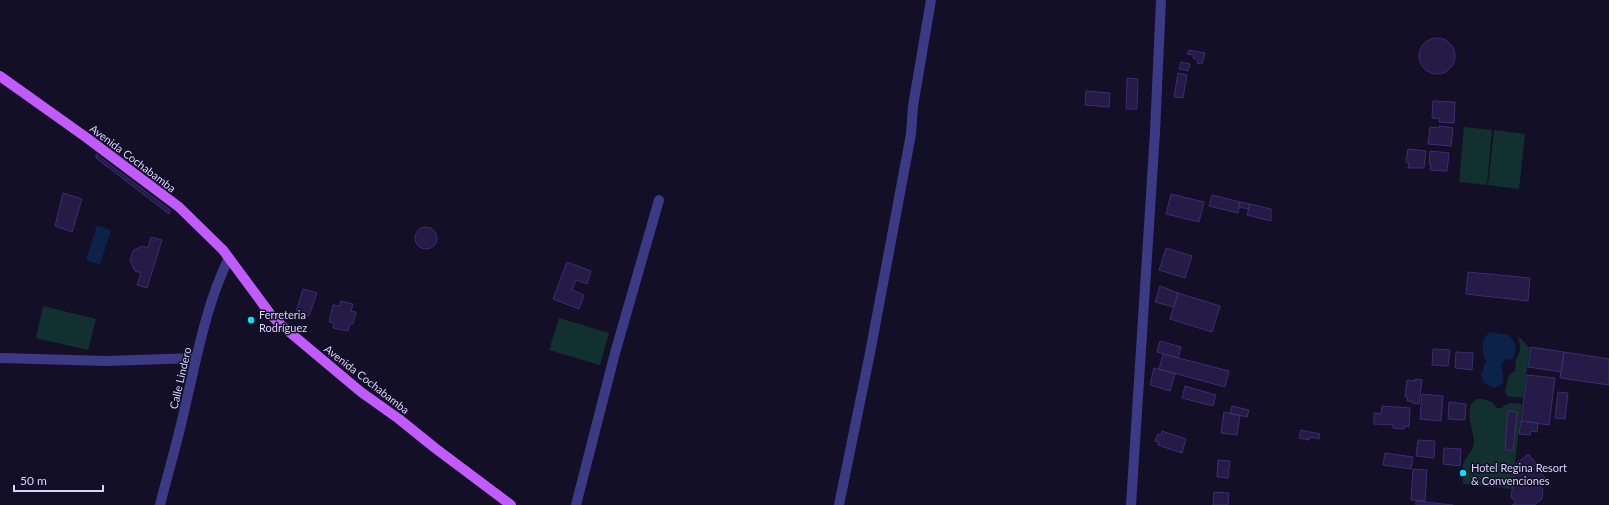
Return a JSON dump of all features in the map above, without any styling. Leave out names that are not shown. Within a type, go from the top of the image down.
[{"type":"main road","name":"Avenida Cochabamba","points":[[0,76],[87,138],[179,207],[229,258],[271,315],[281,325],[361,392],[399,419],[511,505]]},
{"type":"street","points":[[838,505],[870,353],[910,142],[913,106],[931,0]]},
{"type":"street","points":[[1131,505],[1155,132],[1161,0]]},
{"type":"street","points":[[576,505],[615,353],[659,200]]},
{"type":"street","name":"Calle Lindero","points":[[160,505],[185,408],[196,358],[219,278],[229,258]]},
{"type":"street","points":[[0,358],[106,361],[196,358]]},
{"type":"green space","points":[[1464,127],[1492,130],[1487,185],[1459,182]]},
{"type":"green space","points":[[1494,130],[1525,134],[1519,189],[1488,185]]},
{"type":"green space","points":[[43,306],[96,319],[88,350],[36,338]]},
{"type":"green space","points":[[559,318],[609,333],[600,365],[549,350]]},
{"type":"green space","points":[[1518,336],[1530,348],[1523,398],[1507,396],[1505,391],[1509,375],[1515,371],[1516,360],[1520,351]]},
{"type":"green space","points":[[1477,399],[1491,402],[1496,408],[1502,408],[1511,403],[1522,404],[1512,489],[1463,484],[1463,464],[1474,443],[1469,413],[1470,407]]},
{"type":"water","points":[[97,225],[111,230],[100,265],[86,260]]},
{"type":"water","points":[[1489,332],[1509,335],[1516,350],[1512,359],[1505,360],[1502,363],[1503,383],[1494,388],[1484,383],[1481,374],[1484,363],[1487,362],[1483,354],[1482,347],[1484,339]]},
{"type":"building","points":[[1437,38],[1450,43],[1455,56],[1450,69],[1437,74],[1424,69],[1419,56],[1424,43]]},
{"type":"building","points":[[1189,50],[1205,53],[1202,64],[1197,63],[1198,60],[1193,58],[1194,55],[1187,54]]},
{"type":"building","points":[[1181,62],[1190,64],[1188,71],[1179,69]]},
{"type":"building","points":[[1178,73],[1187,75],[1183,98],[1174,97]]},
{"type":"building","points":[[1127,78],[1138,79],[1137,109],[1126,109]]},
{"type":"building","points":[[1086,91],[1110,93],[1109,107],[1085,105]]},
{"type":"building","points":[[1433,101],[1455,102],[1454,123],[1439,122],[1440,119],[1432,118]]},
{"type":"building","points":[[1439,126],[1453,128],[1451,146],[1428,144],[1430,127],[1439,128]]},
{"type":"building","points":[[1408,149],[1426,151],[1424,168],[1408,168],[1409,163],[1406,162]]},
{"type":"building","points":[[1430,151],[1449,153],[1447,171],[1430,170]]},
{"type":"building","points":[[96,154],[170,210],[169,214],[96,158]]},
{"type":"building","points":[[63,193],[82,199],[72,232],[55,226]]},
{"type":"building","points":[[1171,194],[1204,202],[1199,222],[1166,214]]},
{"type":"building","points":[[1212,195],[1240,202],[1238,213],[1209,206]]},
{"type":"building","points":[[1240,202],[1250,204],[1249,209],[1239,207]]},
{"type":"building","points":[[1250,204],[1271,209],[1271,221],[1247,215]]},
{"type":"building","points":[[426,227],[434,230],[437,238],[434,246],[426,249],[418,246],[415,238],[418,230]]},
{"type":"building","points":[[151,237],[162,240],[147,288],[137,285],[141,273],[135,271],[130,261],[133,251],[142,246],[148,248]]},
{"type":"building","points":[[1166,248],[1192,256],[1185,278],[1159,270]]},
{"type":"building","points":[[567,262],[591,271],[587,284],[576,280],[572,290],[584,295],[579,309],[553,299]]},
{"type":"building","points":[[1468,272],[1530,278],[1528,301],[1466,294]]},
{"type":"building","points":[[1160,286],[1178,293],[1174,307],[1155,302]]},
{"type":"building","points":[[303,289],[317,293],[309,316],[296,312]]},
{"type":"building","points":[[1178,293],[1220,306],[1212,332],[1170,319]]},
{"type":"building","points":[[341,301],[353,304],[351,311],[356,312],[353,324],[350,324],[348,331],[333,328],[334,323],[329,322],[333,305],[340,306]]},
{"type":"building","points":[[1160,341],[1181,347],[1178,358],[1157,352]]},
{"type":"building","points":[[1531,347],[1564,352],[1561,372],[1528,367]]},
{"type":"building","points":[[1433,349],[1450,350],[1448,366],[1432,365]]},
{"type":"building","points":[[1456,352],[1473,353],[1472,370],[1455,368]]},
{"type":"building","points":[[1564,352],[1609,359],[1609,385],[1560,378]]},
{"type":"building","points":[[1163,354],[1229,371],[1225,387],[1159,369]]},
{"type":"building","points":[[1154,368],[1175,374],[1170,391],[1150,385]]},
{"type":"building","points":[[1527,375],[1555,378],[1549,425],[1521,421]]},
{"type":"building","points":[[1415,379],[1422,380],[1419,404],[1412,403],[1412,401],[1407,401],[1408,397],[1405,397],[1407,380],[1415,381]]},
{"type":"building","points":[[1185,386],[1216,395],[1213,406],[1182,398]]},
{"type":"building","points":[[1558,392],[1568,393],[1565,419],[1555,418]]},
{"type":"building","points":[[1422,394],[1443,396],[1441,421],[1420,419]]},
{"type":"building","points":[[1449,402],[1466,404],[1465,420],[1448,419]]},
{"type":"building","points":[[1232,406],[1249,410],[1247,417],[1230,413]]},
{"type":"building","points":[[1382,406],[1410,408],[1409,427],[1404,426],[1404,429],[1393,428],[1393,425],[1374,424],[1374,413],[1381,414]]},
{"type":"building","points":[[1508,411],[1517,412],[1513,450],[1505,450]]},
{"type":"building","points":[[1224,412],[1240,416],[1237,435],[1221,433]]},
{"type":"building","points":[[1521,421],[1538,423],[1537,432],[1531,431],[1530,435],[1519,434]]},
{"type":"building","points":[[1301,430],[1320,434],[1319,439],[1309,437],[1309,440],[1299,438]]},
{"type":"building","points":[[1162,431],[1186,439],[1182,453],[1158,445],[1159,442],[1155,441],[1158,434],[1161,435]]},
{"type":"building","points":[[1418,440],[1435,441],[1434,458],[1416,456]]},
{"type":"building","points":[[1444,448],[1461,449],[1460,466],[1443,464]]},
{"type":"building","points":[[1385,453],[1413,457],[1411,469],[1383,465]]},
{"type":"building","points":[[1528,454],[1543,471],[1541,473],[1547,480],[1540,486],[1543,489],[1542,499],[1534,505],[1512,505],[1516,503],[1511,497],[1516,464]]},
{"type":"building","points":[[1218,460],[1230,461],[1228,478],[1217,477]]},
{"type":"building","points":[[1413,469],[1427,470],[1425,501],[1411,500]]},
{"type":"building","points":[[1214,492],[1229,493],[1228,505],[1213,505]]},
{"type":"building","points":[[1416,501],[1453,505],[1416,505]]},
{"type":"place","name":"Ferreteria Rodríguez","points":[[251,320]]},
{"type":"place","name":"Hotel Regina Resort & Convenciones","points":[[1463,473]]}]
